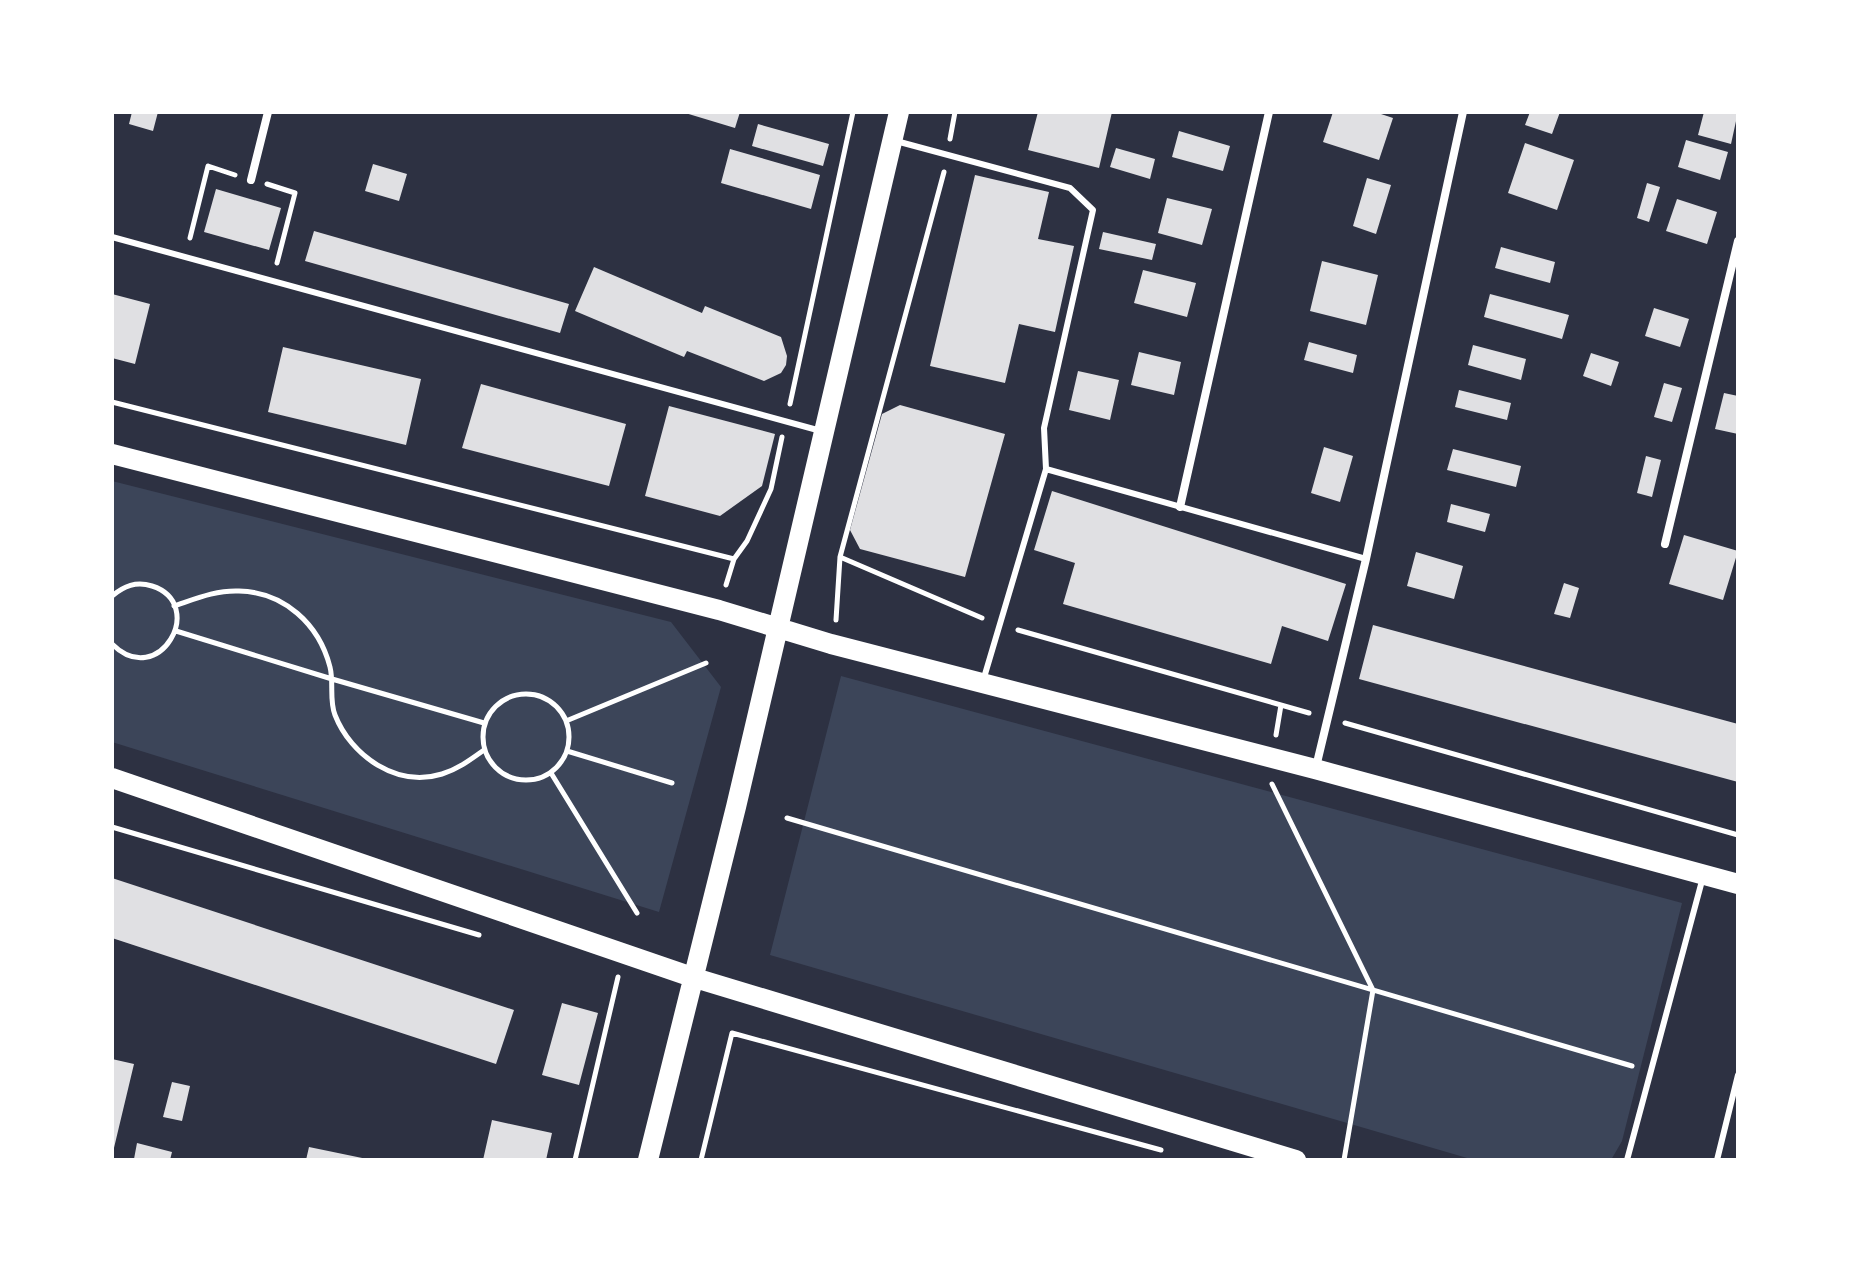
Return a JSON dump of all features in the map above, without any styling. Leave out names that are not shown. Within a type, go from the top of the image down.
[{"type":"main road","points":[[648,1160],[695,978],[899,112]]},
{"type":"main road","points":[[112,454],[779,627],[831,644],[1315,769],[1738,884]]},
{"type":"main road","points":[[112,778],[695,978],[1296,1160]]},
{"type":"street","points":[[251,180],[268,112]]},
{"type":"street","points":[[1180,507],[1269,112]]},
{"type":"street","points":[[1315,769],[1366,559],[1463,112]]},
{"type":"street","points":[[1665,544],[1738,241]]},
{"type":"lane","points":[[893,140],[1070,188],[1093,210],[1044,428],[1046,469],[982,684]]},
{"type":"lane","points":[[112,237],[824,432]]},
{"type":"lane","points":[[1046,469],[1366,559]]},
{"type":"lane","points":[[1627,1160],[1704,875]]},
{"type":"lane","points":[[1717,1160],[1738,1075]]},
{"type":"path","points":[[726,585],[734,559],[747,541],[771,489],[853,112]]},
{"type":"path","points":[[836,620],[840,557],[948,156],[955,112]]},
{"type":"path","points":[[185,257],[208,166],[295,193],[273,280]]},
{"type":"path","points":[[112,402],[734,559]]},
{"type":"path","points":[[840,557],[999,625],[1738,835]]},
{"type":"path","points":[[112,596],[132,584],[157,587],[167,595],[177,618],[176,631],[163,650],[153,655],[129,656],[112,644]]},
{"type":"path","points":[[174,606],[210,594],[239,591],[266,595],[286,603],[301,615],[325,653],[332,679],[334,712],[342,730],[356,750],[376,765],[399,774],[422,777],[440,775],[459,768],[484,750]]},
{"type":"path","points":[[176,631],[484,723]]},
{"type":"path","points":[[566,721],[706,663]]},
{"type":"path","points":[[517,694],[532,694],[558,708],[566,721],[569,736],[567,751],[551,773],[539,779],[512,779],[499,772],[490,762],[484,750],[484,723],[503,700],[517,694]]},
{"type":"path","points":[[1275,741],[1281,705]]},
{"type":"path","points":[[567,751],[672,783]]},
{"type":"path","points":[[551,773],[637,913]]},
{"type":"path","points":[[1268,776],[1373,990],[1344,1160]]},
{"type":"path","points":[[787,818],[1632,1066]]},
{"type":"path","points":[[112,827],[480,935]]},
{"type":"path","points":[[575,1160],[618,976]]},
{"type":"path","points":[[701,1160],[732,1033],[1168,1152]]},
{"type":"shaded area","points":[[112,481],[671,622],[721,687],[659,912],[112,742]]},
{"type":"shaded area","points":[[841,676],[1682,903],[1622,1141],[1611,1160],[1474,1160],[770,955]]},
{"type":"building","points":[[132,112],[158,112],[153,131],[129,124]]},
{"type":"building","points":[[682,112],[740,112],[735,128]]},
{"type":"building","points":[[1038,112],[1112,112],[1099,168],[1028,150]]},
{"type":"building","points":[[1333,112],[1375,112],[1393,118],[1379,160],[1323,142]]},
{"type":"building","points":[[1530,112],[1560,112],[1552,134],[1525,125]]},
{"type":"building","points":[[1704,112],[1738,112],[1731,144],[1698,135]]},
{"type":"building","points":[[758,124],[829,144],[823,166],[752,146]]},
{"type":"building","points":[[1179,131],[1230,146],[1223,171],[1172,157]]},
{"type":"building","points":[[1686,140],[1728,152],[1720,180],[1678,167]]},
{"type":"building","points":[[1525,143],[1574,160],[1557,210],[1508,193]]},
{"type":"building","points":[[1116,148],[1155,159],[1150,179],[1110,167]]},
{"type":"building","points":[[730,149],[820,175],[811,209],[721,183]]},
{"type":"building","points":[[373,164],[407,174],[399,201],[365,191]]},
{"type":"building","points":[[975,175],[1049,192],[1038,239],[1074,246],[1055,332],[1019,324],[1005,383],[930,366]]},
{"type":"building","points":[[1367,178],[1391,185],[1376,234],[1353,226]]},
{"type":"building","points":[[1647,183],[1660,187],[1649,222],[1637,218]]},
{"type":"building","points":[[216,189],[281,208],[269,250],[204,232]]},
{"type":"building","points":[[1167,198],[1212,209],[1202,245],[1158,233]]},
{"type":"building","points":[[1677,199],[1717,212],[1707,244],[1666,231]]},
{"type":"building","points":[[314,231],[569,304],[560,333],[305,261]]},
{"type":"building","points":[[1103,232],[1156,244],[1152,260],[1099,249]]},
{"type":"building","points":[[1501,247],[1555,262],[1550,283],[1495,268]]},
{"type":"building","points":[[1322,261],[1378,275],[1366,325],[1310,311]]},
{"type":"building","points":[[594,267],[702,313],[705,306],[781,337],[787,356],[786,365],[781,373],[764,381],[687,351],[684,357],[575,311]]},
{"type":"building","points":[[1143,270],[1196,283],[1187,317],[1134,303]]},
{"type":"building","points":[[112,294],[150,304],[135,364],[112,358]]},
{"type":"building","points":[[1490,294],[1569,315],[1562,339],[1484,317]]},
{"type":"building","points":[[1654,308],[1689,319],[1680,347],[1645,336]]},
{"type":"building","points":[[1309,342],[1357,355],[1353,373],[1304,360]]},
{"type":"building","points":[[1473,345],[1526,359],[1521,380],[1468,365]]},
{"type":"building","points":[[283,347],[421,379],[406,445],[268,412]]},
{"type":"building","points":[[1139,352],[1181,362],[1174,395],[1131,385]]},
{"type":"building","points":[[1591,353],[1619,362],[1611,386],[1583,376]]},
{"type":"building","points":[[1078,371],[1119,380],[1110,420],[1069,410]]},
{"type":"building","points":[[1664,383],[1682,388],[1672,422],[1654,417]]},
{"type":"building","points":[[481,384],[626,424],[609,486],[462,448]]},
{"type":"building","points":[[1459,390],[1511,403],[1507,420],[1455,407]]},
{"type":"building","points":[[1724,393],[1738,396],[1738,434],[1715,429]]},
{"type":"building","points":[[900,405],[1005,434],[965,577],[860,549],[850,530],[882,414]]},
{"type":"building","points":[[669,406],[775,434],[762,486],[720,516],[645,496]]},
{"type":"building","points":[[1324,447],[1353,456],[1340,502],[1311,493]]},
{"type":"building","points":[[1453,449],[1521,466],[1516,487],[1447,470]]},
{"type":"building","points":[[1646,456],[1661,460],[1652,497],[1637,493]]},
{"type":"building","points":[[1052,491],[1346,584],[1328,641],[1282,626],[1271,664],[1063,604],[1075,563],[1034,550]]},
{"type":"building","points":[[1451,504],[1490,514],[1485,532],[1447,522]]},
{"type":"building","points":[[1684,535],[1738,551],[1723,600],[1669,584]]},
{"type":"building","points":[[1416,552],[1463,566],[1454,599],[1407,586]]},
{"type":"building","points":[[1564,583],[1579,588],[1570,618],[1554,614]]},
{"type":"building","points":[[1373,625],[1738,724],[1738,782],[1359,679]]},
{"type":"building","points":[[112,878],[514,1010],[496,1064],[112,938]]},
{"type":"building","points":[[562,1003],[598,1013],[579,1085],[542,1075]]},
{"type":"building","points":[[112,1059],[134,1064],[113,1152],[112,1152]]},
{"type":"building","points":[[172,1082],[190,1086],[182,1121],[163,1117]]},
{"type":"building","points":[[492,1120],[552,1133],[546,1160],[483,1160]]},
{"type":"building","points":[[137,1143],[172,1152],[170,1160],[134,1159]]},
{"type":"building","points":[[309,1147],[367,1159],[367,1160],[306,1160]]}]
